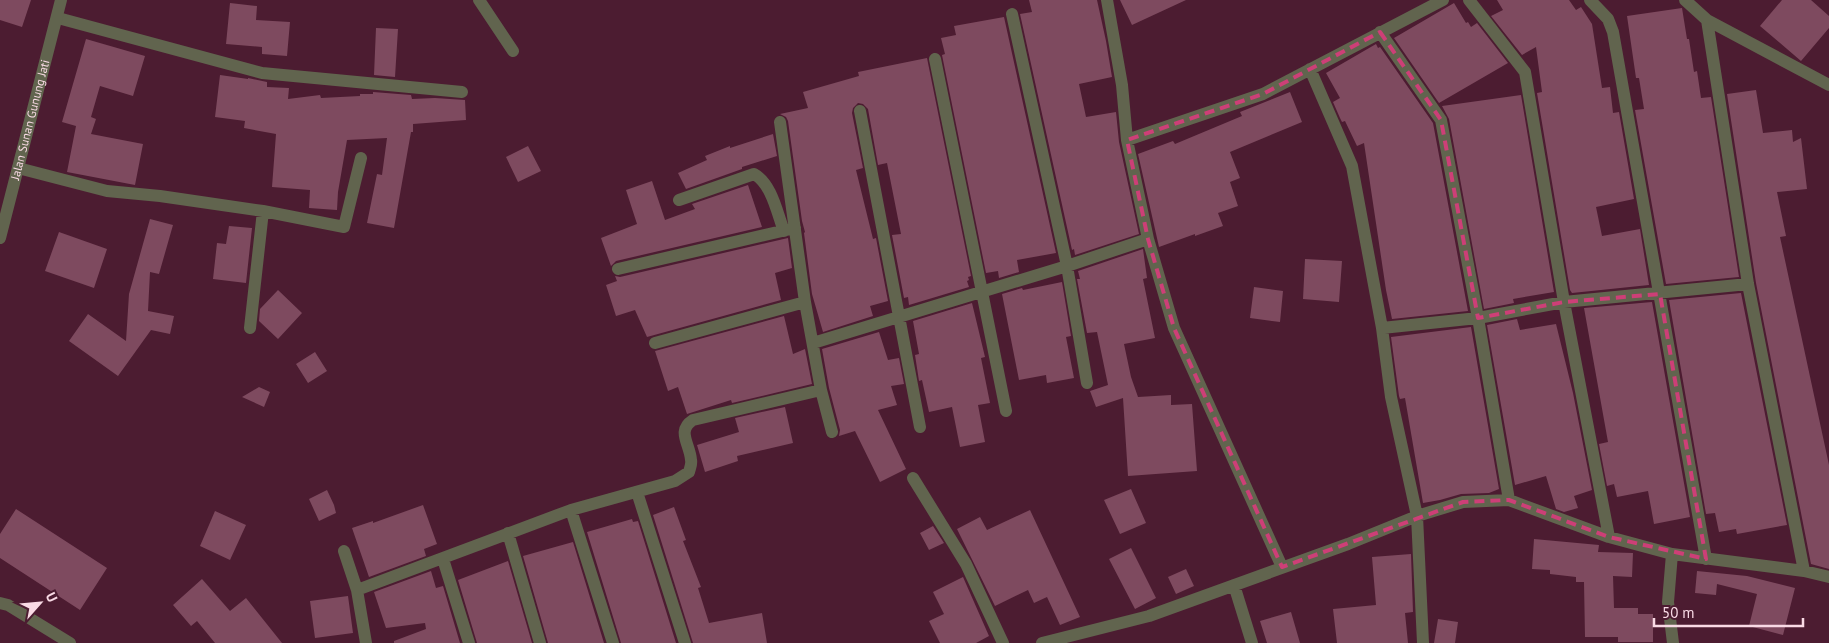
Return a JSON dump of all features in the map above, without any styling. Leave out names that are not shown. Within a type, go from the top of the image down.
[{"type":"street","name":"Jalan Sunan Gunung Jati","points":[[0,238],[58,18],[61,0]]},
{"type":"street","points":[[478,0],[513,50]]},
{"type":"street","points":[[1107,0],[1122,85],[1127,140],[1148,239],[1174,328],[1282,567]]},
{"type":"street","points":[[1127,140],[1263,94],[1443,0]]},
{"type":"street","points":[[1469,0],[1525,72],[1564,302],[1609,537]]},
{"type":"street","points":[[1590,0],[1608,19],[1612,32],[1706,560]]},
{"type":"street","points":[[1685,0],[1707,20],[1829,85]]},
{"type":"street","points":[[1012,14],[1067,266],[1087,383]]},
{"type":"street","points":[[58,18],[262,73],[462,92]]},
{"type":"street","points":[[1707,20],[1748,284],[1804,571]]},
{"type":"street","points":[[1380,32],[1440,120],[1478,318],[1509,500]]},
{"type":"street","points":[[935,59],[1006,410]]},
{"type":"street","points":[[1310,69],[1352,166],[1382,328],[1391,397],[1417,516],[1423,643]]},
{"type":"street","points":[[860,111],[920,427]]},
{"type":"street","points":[[780,122],[790,230],[820,390],[832,432]]},
{"type":"street","points":[[18,168],[107,191],[160,196],[263,211],[344,227],[362,158]]},
{"type":"street","points":[[679,200],[754,174],[762,179],[790,230]]},
{"type":"street","points":[[250,328],[263,211]]},
{"type":"street","points":[[618,269],[790,230]]},
{"type":"street","points":[[812,343],[1067,266],[1148,239]]},
{"type":"street","points":[[1382,328],[1478,318],[1564,302],[1748,284]]},
{"type":"street","points":[[655,343],[805,302]]},
{"type":"street","points":[[357,590],[571,510],[675,480],[689,472],[692,461],[684,431],[687,424],[693,420],[820,390]]},
{"type":"street","points":[[913,478],[966,564],[1003,643]]},
{"type":"street","points":[[637,492],[686,643]]},
{"type":"street","points":[[1042,643],[1149,616],[1348,544],[1417,516],[1463,502],[1509,500],[1609,537],[1672,554],[1706,560],[1804,571],[1829,577]]},
{"type":"street","points":[[571,510],[613,643]]},
{"type":"street","points":[[508,533],[540,643]]},
{"type":"street","points":[[344,551],[357,590],[366,643]]},
{"type":"street","points":[[1672,554],[1668,602],[1673,643]]},
{"type":"street","points":[[443,559],[469,643]]},
{"type":"street","points":[[1234,585],[1252,643]]},
{"type":"street","points":[[0,603],[8,605],[70,643]]},
{"type":"highlighted area","points":[[1380,32],[1441,120],[1478,318],[1564,302],[1660,294],[1706,559],[1609,537],[1509,500],[1463,502],[1282,567],[1174,328],[1148,239],[1127,140],[1263,94]]},
{"type":"building","points":[[0,0],[31,0],[22,27],[0,20]]},
{"type":"building","points":[[1029,0],[1097,0],[1106,41],[1112,77],[1079,84],[1086,117],[1116,112],[1119,142],[1139,234],[1075,255],[1074,249],[1072,250],[1020,14],[1032,12]]},
{"type":"building","points":[[1120,0],[1186,0],[1132,25]]},
{"type":"building","points":[[1497,0],[1569,0],[1576,10],[1581,7],[1592,24],[1602,88],[1610,87],[1613,113],[1619,112],[1634,199],[1596,207],[1602,236],[1640,229],[1649,285],[1572,293],[1570,290],[1537,93],[1542,92],[1536,47],[1522,55],[1491,16],[1503,10]]},
{"type":"building","points":[[1782,0],[1811,0],[1829,16],[1829,28],[1801,61],[1760,26]]},
{"type":"building","points":[[230,3],[257,6],[256,20],[290,22],[287,56],[262,54],[262,47],[226,44]]},
{"type":"building","points":[[1454,3],[1466,23],[1468,22],[1471,27],[1477,23],[1508,63],[1439,103],[1394,38]]},
{"type":"building","points":[[1682,8],[1694,72],[1697,71],[1701,98],[1711,97],[1739,277],[1666,284],[1635,110],[1644,109],[1639,78],[1636,78],[1627,16]]},
{"type":"building","points":[[1004,17],[1056,253],[1017,260],[1019,272],[999,278],[998,271],[986,273],[942,55],[945,54],[941,38],[956,35],[954,26]]},
{"type":"building","points":[[376,28],[398,29],[395,77],[374,75]]},
{"type":"building","points":[[86,39],[145,56],[133,96],[100,86],[91,117],[96,119],[91,134],[143,144],[135,185],[67,172],[76,126],[62,122]]},
{"type":"building","points":[[1376,44],[1433,123],[1468,311],[1392,319],[1364,143],[1357,146],[1345,121],[1342,122],[1333,102],[1340,98],[1326,73]]},
{"type":"building","points":[[927,58],[971,276],[968,277],[969,280],[967,281],[969,287],[909,305],[908,297],[904,298],[892,235],[901,234],[887,163],[878,165],[868,109],[863,104],[858,103],[853,108],[852,113],[863,168],[856,170],[873,239],[876,238],[888,301],[870,306],[873,316],[823,332],[812,294],[805,232],[788,121],[786,117],[780,114],[808,108],[803,92],[859,76],[858,72]]},
{"type":"building","points":[[220,75],[267,82],[267,87],[289,88],[288,99],[320,95],[321,98],[360,96],[360,94],[373,94],[373,92],[411,95],[412,99],[465,100],[466,120],[413,124],[394,228],[367,223],[377,174],[382,175],[387,138],[347,140],[338,192],[337,210],[309,208],[310,190],[272,187],[276,134],[244,128],[245,121],[215,117]]},
{"type":"building","points":[[1756,90],[1763,133],[1792,130],[1793,142],[1801,138],[1807,189],[1777,192],[1786,236],[1780,237],[1829,465],[1829,569],[1811,564],[1756,283],[1727,94]]},
{"type":"building","points":[[1290,92],[1302,122],[1230,152],[1240,178],[1230,182],[1238,206],[1218,213],[1223,226],[1159,247],[1138,154],[1173,141],[1175,144],[1242,116],[1240,112]]},
{"type":"building","points":[[1521,95],[1554,292],[1513,299],[1514,303],[1484,309],[1449,119],[1442,106]]},
{"type":"building","points":[[773,134],[777,156],[742,167],[742,169],[686,189],[678,173],[707,160],[705,156],[730,146],[730,148]]},
{"type":"building","points":[[528,146],[541,171],[518,182],[506,157]]},
{"type":"building","points":[[652,181],[665,220],[695,209],[692,204],[748,185],[762,227],[616,261],[611,266],[601,238],[637,224],[626,190]]},
{"type":"building","points":[[150,219],[173,225],[159,274],[150,272],[148,311],[174,316],[170,334],[151,330],[118,376],[69,341],[88,314],[126,341],[129,294]]},
{"type":"building","points":[[229,226],[252,228],[246,283],[213,279],[217,243],[226,244]]},
{"type":"building","points":[[59,232],[107,249],[94,288],[45,271]]},
{"type":"building","points":[[788,238],[792,268],[775,273],[781,300],[647,337],[635,310],[616,316],[606,285],[617,281],[615,276],[620,277]]},
{"type":"building","points":[[1143,249],[1147,278],[1143,279],[1155,338],[1124,344],[1131,377],[1138,397],[1171,395],[1171,405],[1192,404],[1197,471],[1128,476],[1123,398],[1096,407],[1090,391],[1108,385],[1097,332],[1087,333],[1077,279],[1080,279],[1078,271]]},
{"type":"building","points":[[1305,259],[1342,261],[1339,302],[1303,299]]},
{"type":"building","points":[[1062,282],[1071,336],[1066,337],[1074,378],[1047,383],[1046,375],[1019,380],[1002,294],[1022,288],[1023,290]]},
{"type":"building","points":[[1254,287],[1283,291],[1280,322],[1250,318]]},
{"type":"building","points":[[278,290],[302,313],[278,339],[259,321],[260,309]]},
{"type":"building","points":[[1741,293],[1787,525],[1737,534],[1736,529],[1719,532],[1715,513],[1706,514],[1669,300]]},
{"type":"building","points":[[1652,302],[1690,517],[1654,524],[1648,491],[1617,497],[1614,484],[1607,486],[1599,444],[1608,442],[1584,308]]},
{"type":"building","points":[[972,303],[985,357],[981,358],[990,403],[978,405],[985,442],[960,447],[952,407],[929,412],[922,380],[919,381],[915,355],[919,354],[913,321]]},
{"type":"building","points":[[784,316],[793,354],[805,349],[812,384],[732,403],[731,400],[687,414],[678,387],[668,391],[655,351]]},
{"type":"building","points":[[1517,319],[1520,330],[1556,324],[1573,393],[1592,490],[1574,496],[1578,508],[1564,512],[1556,509],[1546,476],[1515,485],[1487,325]]},
{"type":"building","points":[[1471,327],[1499,489],[1489,493],[1461,494],[1423,503],[1405,398],[1400,399],[1399,396],[1391,337]]},
{"type":"building","points":[[879,332],[888,360],[899,358],[904,384],[891,386],[897,405],[878,410],[906,469],[880,482],[855,431],[839,436],[840,430],[829,388],[822,349]]},
{"type":"building","points":[[315,352],[327,371],[308,383],[296,364]]},
{"type":"building","points":[[259,387],[270,392],[264,407],[242,397]]},
{"type":"building","points":[[785,407],[793,443],[737,456],[738,461],[705,472],[697,445],[739,432],[735,418]]},
{"type":"building","points":[[1131,489],[1146,523],[1120,534],[1104,500]]},
{"type":"building","points":[[327,490],[336,513],[319,521],[309,499]]},
{"type":"building","points":[[423,505],[437,544],[424,549],[426,556],[369,577],[352,528],[373,521],[373,523]]},
{"type":"building","points":[[674,507],[686,540],[683,541],[701,587],[698,588],[709,623],[762,613],[767,643],[693,643],[653,515]]},
{"type":"building","points":[[16,509],[107,568],[80,610],[0,558],[0,534]]},
{"type":"building","points":[[1030,510],[1080,617],[1060,625],[1047,597],[1034,603],[1028,590],[995,606],[957,529],[980,517],[987,530]]},
{"type":"building","points":[[215,511],[246,525],[230,560],[200,546]]},
{"type":"building","points":[[632,519],[633,522],[638,521],[676,643],[621,643],[587,532]]},
{"type":"building","points":[[933,526],[944,543],[929,550],[920,533]]},
{"type":"building","points":[[1534,539],[1599,545],[1598,552],[1633,553],[1632,577],[1613,576],[1614,608],[1638,608],[1638,614],[1653,614],[1653,642],[1618,642],[1618,637],[1585,637],[1584,582],[1576,582],[1576,577],[1550,574],[1550,570],[1532,569]]},
{"type":"building","points":[[573,542],[604,643],[548,643],[523,556]]},
{"type":"building","points":[[1131,548],[1156,598],[1135,609],[1109,559]]},
{"type":"building","points":[[1411,554],[1413,612],[1405,613],[1408,643],[1337,643],[1333,609],[1376,605],[1372,557]]},
{"type":"building","points":[[508,561],[532,643],[477,643],[458,580]]},
{"type":"building","points":[[1186,569],[1194,586],[1176,594],[1168,577]]},
{"type":"building","points":[[431,571],[436,588],[443,586],[460,643],[394,643],[394,641],[426,629],[425,623],[386,628],[374,592]]},
{"type":"building","points":[[1697,571],[1747,576],[1795,588],[1783,635],[1749,626],[1757,594],[1717,584],[1716,595],[1695,593]]},
{"type":"building","points":[[963,577],[989,636],[976,643],[940,643],[929,621],[944,614],[933,592]]},
{"type":"building","points":[[202,579],[230,611],[246,598],[282,643],[215,643],[197,621],[191,626],[173,605]]},
{"type":"building","points":[[348,596],[353,633],[315,638],[310,601]]},
{"type":"building","points":[[1291,612],[1300,643],[1267,643],[1260,621]]},
{"type":"building","points":[[1438,619],[1458,622],[1455,643],[1434,643]]}]
